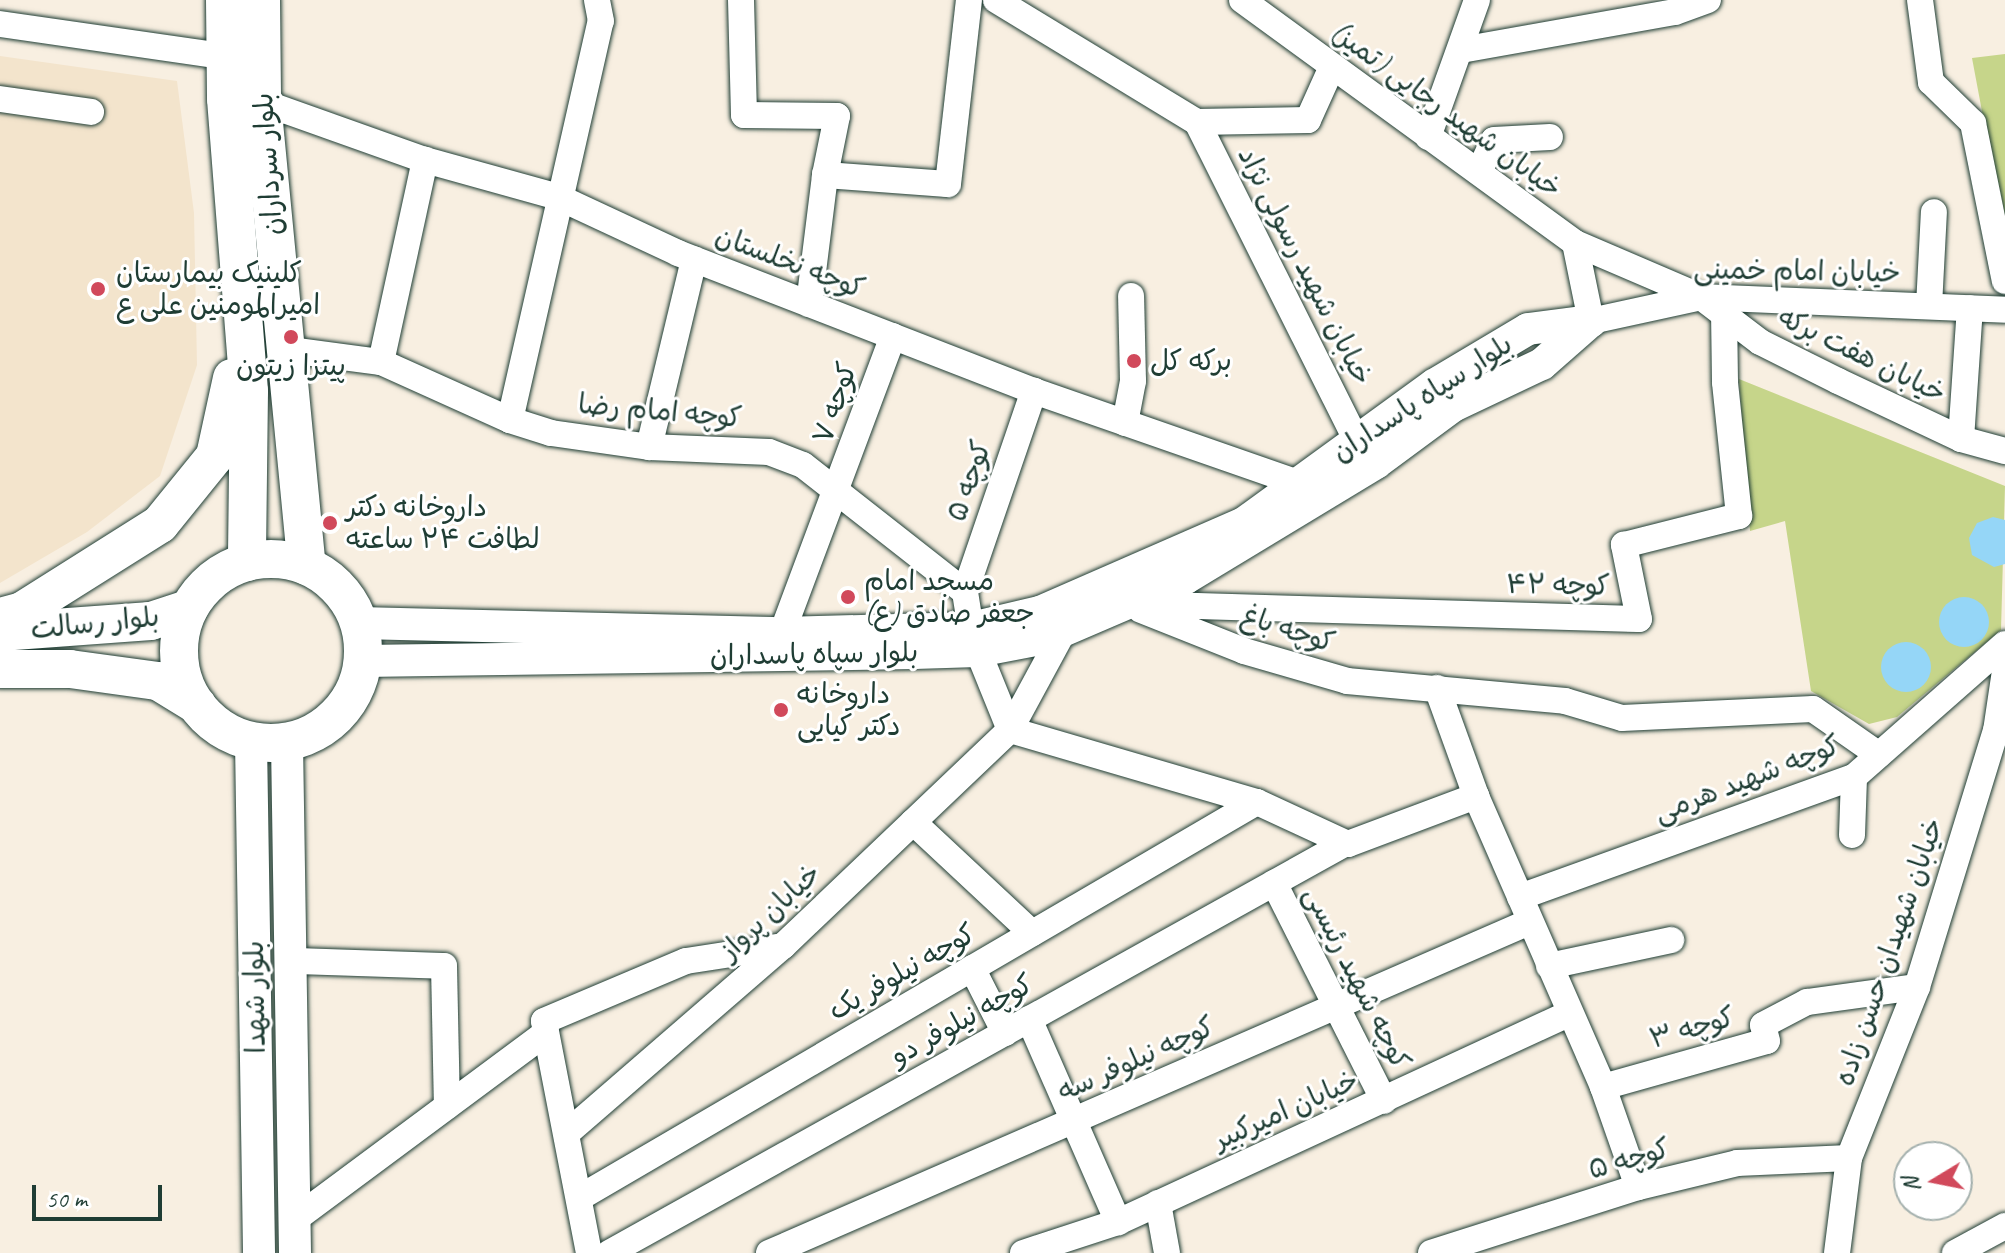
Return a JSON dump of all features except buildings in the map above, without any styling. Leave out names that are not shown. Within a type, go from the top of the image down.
[{"type":"highway","name":"بلوار سرداران","points":[[225,0],[223,56],[251,484],[247,562]]},
{"type":"highway","name":"بلوار سرداران","points":[[261,0],[262,102],[282,349],[307,566]]},
{"type":"highway","points":[[0,617],[22,611],[160,524],[215,456],[230,406],[239,283]]},
{"type":"highway","points":[[251,484],[273,496],[287,491],[295,476]]},
{"type":"highway","points":[[0,669],[70,669],[158,681],[197,705],[230,734],[269,742],[306,737],[339,715],[351,699],[363,661],[359,623],[339,589],[307,566],[277,559],[247,562],[214,580],[189,609],[179,658],[197,705]]},
{"type":"highway","name":"بلوار رسالت","points":[[0,632],[151,621],[189,609]]},
{"type":"main road","name":"بلوار سپاه پاسداران","points":[[359,623],[974,639],[1181,554],[1244,523],[1356,439],[1528,329],[1591,321]]},
{"type":"main road","name":"بلوار سپاه پاسداران","points":[[363,661],[974,639],[1064,630],[1186,578],[1376,463],[1453,406],[1542,364],[1591,321]]},
{"type":"main road","name":"بلوار شهدا","points":[[269,742],[295,961],[295,1253]]},
{"type":"main road","name":"بلوار شهدا","points":[[259,1253],[269,742]]},
{"type":"street","points":[[510,420],[558,197],[601,21],[597,0]]},
{"type":"street","points":[[741,0],[744,115],[837,116],[825,175],[809,304]]},
{"type":"street","points":[[825,175],[948,184],[969,0]]},
{"type":"street","points":[[996,0],[1197,122]]},
{"type":"street","points":[[1428,137],[1477,0]]},
{"type":"street","points":[[1461,50],[1675,12],[1708,0]]},
{"type":"street","points":[[1920,0],[1931,82],[1973,123],[2005,281]]},
{"type":"street","name":"خیابان شهید رجایی (تمیز)","points":[[1255,4],[1331,69],[1575,243],[1701,297]]},
{"type":"street","points":[[0,24],[223,56]]},
{"type":"street","name":"خیابان شهید رسولی نژاد","points":[[1331,69],[1308,120],[1197,122],[1356,439]]},
{"type":"street","points":[[0,99],[91,112]]},
{"type":"street","name":"کوچه نخلستان","points":[[262,102],[425,160],[558,197],[694,259],[809,304],[1034,391],[1295,482]]},
{"type":"street","points":[[1479,172],[1494,140],[1550,137]]},
{"type":"street","points":[[381,362],[425,160]]},
{"type":"street","points":[[1929,306],[1934,212]]},
{"type":"street","points":[[1575,243],[1591,321]]},
{"type":"street","points":[[649,447],[694,259]]},
{"type":"street","points":[[1125,423],[1133,381],[1131,296]]},
{"type":"street","name":"خیابان امام خمینی","points":[[1591,321],[1701,297],[2005,310]]},
{"type":"street","name":"خیابان هفت برکه","points":[[1701,297],[1760,342],[1961,439],[2005,451]]},
{"type":"street","points":[[1961,439],[1970,308]]},
{"type":"street","name":"کوچه ۴۲","points":[[1127,604],[1639,619],[1624,545],[1739,516],[1725,382],[1724,314]]},
{"type":"street","name":"کوچه ۷","points":[[782,633],[838,492],[893,336]]},
{"type":"street","name":"کوچه امام رضا","points":[[282,349],[381,362],[510,420],[551,433],[649,447],[769,452],[803,465],[965,592]]},
{"type":"street","name":"کوچه ۵","points":[[965,592],[1034,391]]},
{"type":"street","points":[[965,592],[974,639],[1010,730],[1257,802],[1346,843]]},
{"type":"street","name":"کوچه باغ","points":[[1127,604],[1244,651],[1347,681],[1565,701],[1622,718],[1813,709],[1879,755]]},
{"type":"street","name":"خیابان پرواز","points":[[567,1133],[783,946],[1010,730],[1064,630]]},
{"type":"street","name":"کوچه شهید هرمی","points":[[1520,897],[1854,777],[2005,644]]},
{"type":"street","name":"خیابان شهیدان حسن زاده","points":[[1837,1253],[1849,1158],[1917,987],[2000,732],[2005,671]]},
{"type":"street","points":[[1437,688],[1476,796],[1603,1087],[1638,1187]]},
{"type":"street","points":[[1852,835],[1854,777]]},
{"type":"street","name":"کوچه نیلوفر دو","points":[[609,1253],[1346,843],[1476,796]]},
{"type":"street","name":"کوچه نیلوفر یک","points":[[579,1198],[1257,802]]},
{"type":"street","points":[[913,822],[1032,933]]},
{"type":"street","name":"کوچه شهید رئیسی","points":[[1274,883],[1384,1101]]},
{"type":"street","name":"کوچه نیلوفر سه","points":[[769,1253],[1529,922]]},
{"type":"street","points":[[1549,966],[1671,940]]},
{"type":"street","points":[[589,1253],[544,1021],[686,961],[783,946]]},
{"type":"street","points":[[295,961],[444,966],[447,1106]]},
{"type":"street","points":[[972,968],[1005,1033]]},
{"type":"street","name":"کوچه ۳","points":[[1603,1087],[1767,1041],[1763,1025],[1807,1002],[1917,987]]},
{"type":"street","name":"خیابان امیرکبیر","points":[[1023,1253],[1118,1222],[1570,1013]]},
{"type":"street","points":[[1029,1019],[1118,1222]]},
{"type":"street","points":[[294,1220],[546,1033]]},
{"type":"street","name":"کوچه ۵","points":[[1431,1253],[1638,1187],[1737,1163],[1849,1158]]},
{"type":"street","points":[[1158,1203],[1167,1253]]},
{"type":"street","points":[[1955,1253],[2005,1226]]},
{"type":"shaded area","name":"کلینیک بیمارستان امیرالمومنین علی ع","points":[[0,56],[177,81],[194,213],[197,365],[160,476],[87,532],[0,583]]},
{"type":"green space","points":[[2005,54],[2005,234],[1972,58]]},
{"type":"green space","points":[[1739,379],[2005,486],[2001,630],[1897,717],[1869,724],[1811,691],[1785,521],[1750,531]]},
{"type":"water","points":[[1993,517],[2005,520],[2005,564],[1994,567],[1972,555],[1969,538],[1977,523]]},
{"type":"water","points":[[1964,597],[1982,604],[1989,622],[1982,640],[1964,647],[1946,640],[1939,622],[1946,604]]},
{"type":"water","points":[[1906,642],[1924,649],[1931,667],[1924,685],[1906,692],[1888,685],[1881,667],[1888,649]]},
{"type":"place","name":"کلینیک بیمارستان امیرالمومنین علی ع","points":[[98,289]]},
{"type":"place","name":"پیتزا زیتون","points":[[291,337]]},
{"type":"place","name":"برکه کل","points":[[1134,361]]},
{"type":"place","name":"داروخانه دکتر لطافت ۲۴ ساعته","points":[[330,523]]},
{"type":"place","name":"مسجد امام جعفر صادق (ع)","points":[[848,597]]},
{"type":"place","name":"داروخانه دکتر کیایی","points":[[781,710]]}]
